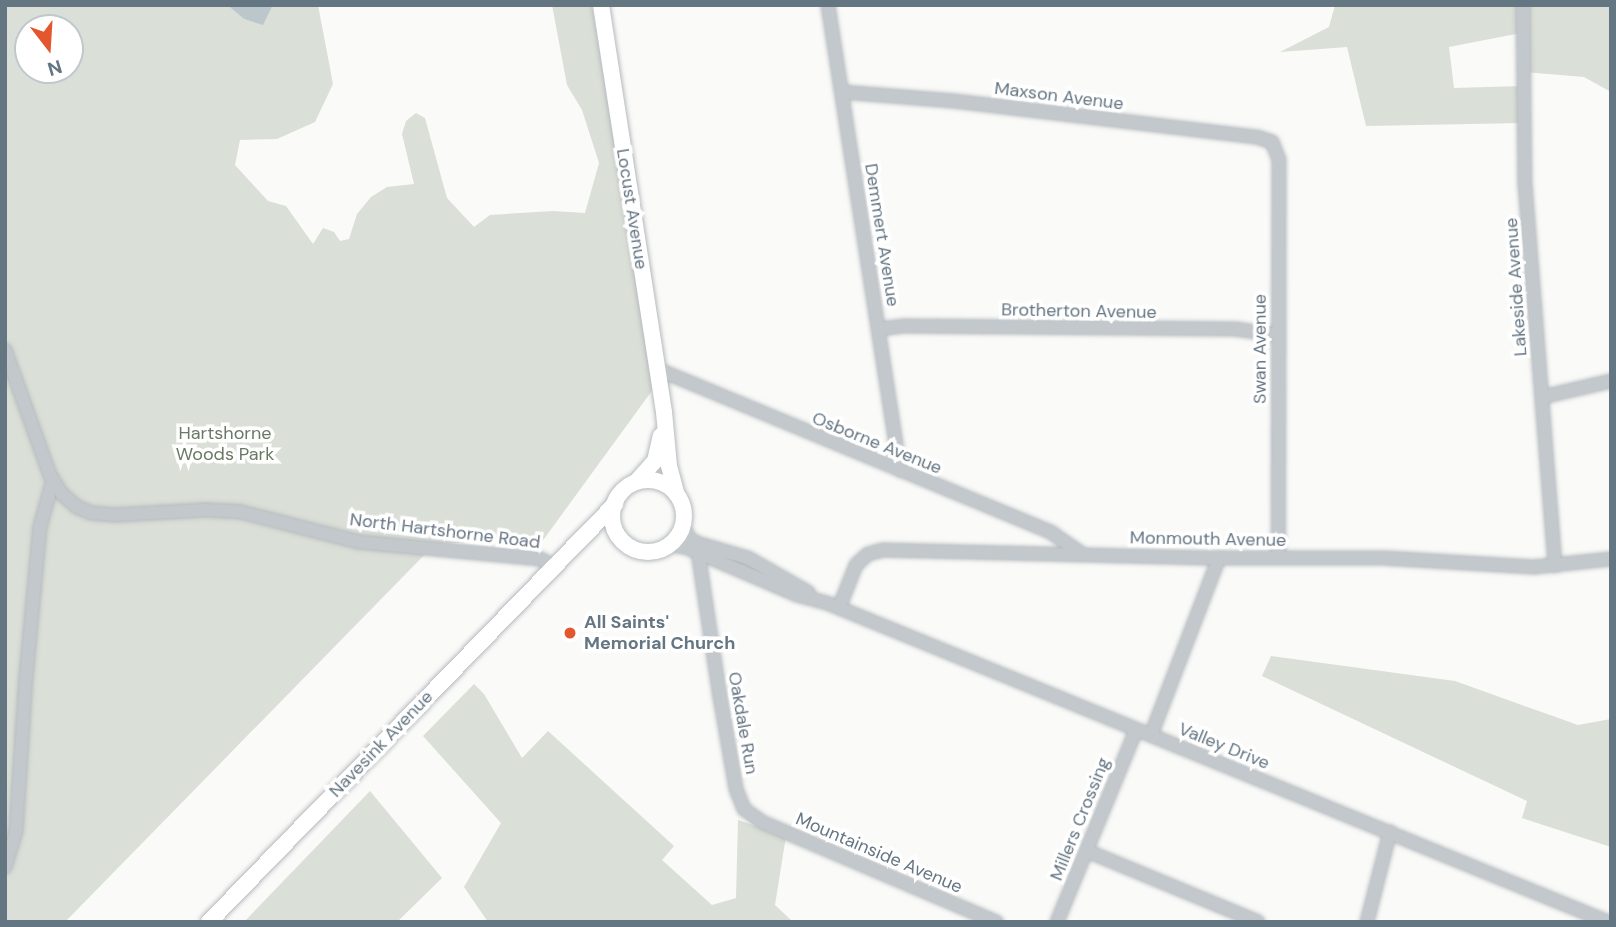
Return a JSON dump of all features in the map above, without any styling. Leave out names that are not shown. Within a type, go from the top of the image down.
[{"type":"main road","name":"Locust Avenue","points":[[601,5],[664,412],[669,466],[676,493]]},
{"type":"main road","name":"Locust Avenue","points":[[635,483],[655,461],[664,412]]},
{"type":"main road","points":[[655,481],[676,493],[683,509],[683,526],[670,545],[655,552],[642,552],[628,546],[617,533],[613,520],[615,504],[621,494],[635,483],[655,481]]},
{"type":"main road","name":"Navesink Avenue","points":[[209,922],[615,504]]},
{"type":"main road","name":"Navesink Avenue","points":[[554,567],[599,532],[609,530],[617,533]]},
{"type":"street","name":"Demmert Avenue","points":[[828,5],[900,470]]},
{"type":"street","name":"Lakeside Avenue","points":[[1522,5],[1524,149],[1555,566]]},
{"type":"street","name":"Maxson Avenue","points":[[842,92],[968,103],[1257,137],[1272,142]]},
{"type":"street","name":"Swan Avenue","points":[[1272,142],[1279,159],[1278,558]]},
{"type":"street","name":"Brotherton Avenue","points":[[879,329],[905,326],[1235,329],[1278,335]]},
{"type":"street","name":"North Hartshorne Road","points":[[5,349],[34,436],[53,480],[62,494],[77,507],[98,514],[206,510],[241,512],[359,542],[541,559],[554,567]]},
{"type":"street","name":"Osborne Avenue","points":[[657,369],[1052,533],[1081,554]]},
{"type":"street","points":[[1542,397],[1611,381]]},
{"type":"street","points":[[5,867],[16,830],[26,677],[40,527],[53,480]]},
{"type":"street","name":"Valley Drive","points":[[683,526],[690,538],[697,543],[748,558],[833,606]]},
{"type":"street","name":"Valley Drive","points":[[670,545],[698,552],[797,595],[833,606],[1608,922]]},
{"type":"street","name":"Monmouth Avenue","points":[[833,606],[856,565],[863,557],[877,550],[1219,558],[1384,558],[1506,566],[1555,566],[1611,559]]},
{"type":"street","name":"Oakdale Run","points":[[698,552],[736,789],[748,814]]},
{"type":"street","points":[[1151,735],[1219,558]]},
{"type":"street","name":"Millers Crossing","points":[[1056,922],[1136,730]]},
{"type":"street","name":"Mountainside Avenue","points":[[748,814],[997,922]]},
{"type":"street","points":[[1367,922],[1390,832]]},
{"type":"street","points":[[1087,851],[1258,922]]},
{"type":"green space","name":"Hartshorne Woods Park","points":[[5,5],[227,5],[244,19],[263,24],[273,5],[318,5],[333,84],[315,122],[277,139],[240,140],[235,165],[268,201],[286,206],[313,244],[323,228],[334,232],[340,241],[349,239],[357,214],[371,197],[387,187],[414,184],[402,134],[406,121],[416,113],[425,118],[447,198],[474,227],[490,215],[553,211],[585,213],[599,163],[582,110],[567,85],[552,5],[592,5],[654,388],[541,543],[501,541],[435,544],[65,922],[5,922]]},
{"type":"green space","points":[[1335,5],[1611,5],[1611,92],[1584,77],[1523,72],[1526,32],[1449,47],[1454,88],[1522,86],[1521,123],[1366,126],[1347,47],[1280,52],[1329,27]]},
{"type":"green space","points":[[1271,656],[1455,681],[1578,725],[1611,719],[1611,847],[1522,818],[1527,801],[1262,676]]},
{"type":"green space","points":[[474,684],[484,694],[522,758],[548,731],[674,846],[662,860],[712,905],[736,898],[738,820],[786,836],[775,905],[793,922],[488,922],[464,887],[501,823],[423,736]]},
{"type":"green space","points":[[370,791],[442,878],[397,922],[244,922]]},
{"type":"shaded area","points":[[227,5],[273,5],[263,25],[244,19]]},
{"type":"place","name":"All Saints' Memorial Church","points":[[570,633]]}]
